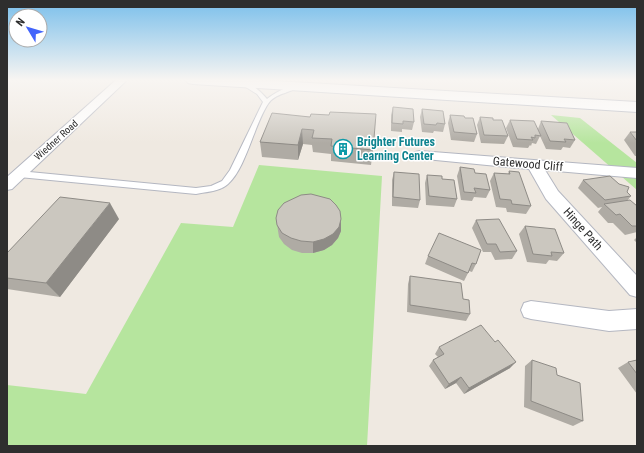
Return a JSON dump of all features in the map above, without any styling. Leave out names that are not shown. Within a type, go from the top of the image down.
[{"type":"main road","points":[[542,101],[637,107]]},
{"type":"street","name":"Wiedner Road","points":[[7,185],[99,101]]},
{"type":"street","name":"Gatewood Cliff","points":[[420,155],[637,173]]},
{"type":"street","name":"Hinge Path","points":[[535,165],[552,195],[637,289]]},
{"type":"street","points":[[531,310],[609,321],[637,319]]},
{"type":"lane","points":[[19,174],[196,191],[213,188],[225,183],[234,171],[263,116],[266,102]]},
{"type":"green space","points":[[551,115],[580,118],[637,163],[637,190]]},
{"type":"green space","points":[[259,165],[382,176],[367,446],[7,446],[7,385],[86,394],[181,223],[233,227]]},
{"type":"building","points":[[393,107],[413,109],[414,122],[403,121],[403,124],[392,123]]},
{"type":"building","points":[[422,109],[443,111],[445,124],[424,124]]},
{"type":"building","points":[[330,112],[376,114],[373,150],[331,146],[332,139],[312,138],[314,130],[302,129],[298,145],[260,142],[272,113],[310,117],[311,114],[329,115]]},
{"type":"building","points":[[450,115],[473,118],[477,134],[454,132]]},
{"type":"building","points":[[480,117],[493,118],[493,120],[502,120],[508,136],[484,135]]},
{"type":"building","points":[[510,120],[534,121],[541,136],[535,135],[535,138],[531,137],[533,140],[517,139]]},
{"type":"building","points":[[541,121],[567,123],[575,140],[564,139],[566,142],[550,141]]},
{"type":"building","points":[[630,132],[637,132],[637,141]]},
{"type":"building","points":[[460,167],[474,169],[475,173],[486,174],[490,190],[474,188],[476,193],[464,192]]},
{"type":"building","points":[[509,171],[519,172],[531,206],[512,204],[511,200],[500,199],[494,173],[510,174]]},
{"type":"building","points":[[394,172],[419,174],[420,200],[393,197]]},
{"type":"building","points":[[427,175],[442,176],[442,179],[454,180],[457,199],[429,196]]},
{"type":"building","points":[[610,176],[619,184],[629,187],[627,192],[631,196],[605,200],[583,180]]},
{"type":"building","points":[[311,194],[330,199],[336,205],[340,211],[341,219],[339,227],[333,234],[324,239],[313,242],[301,241],[282,233],[277,225],[276,218],[278,210],[284,203],[301,195]]},
{"type":"building","points":[[60,197],[110,203],[46,283],[7,278],[7,253]]},
{"type":"building","points":[[630,200],[637,206],[637,226],[632,226],[620,214],[616,215],[604,204]]},
{"type":"building","points":[[499,219],[517,251],[500,252],[496,244],[487,244],[476,220]]},
{"type":"building","points":[[525,226],[555,229],[564,253],[551,252],[552,256],[533,254]]},
{"type":"building","points":[[439,233],[481,250],[476,264],[472,263],[468,273],[428,256]]},
{"type":"building","points":[[410,276],[461,283],[463,299],[469,300],[470,314],[410,305]]},
{"type":"building","points":[[481,325],[495,342],[498,340],[516,362],[469,388],[461,377],[449,384],[433,360],[444,354],[439,347]]},
{"type":"building","points":[[532,360],[556,368],[557,375],[580,383],[583,421],[531,401]]},
{"type":"building","points":[[637,360],[637,374],[628,362]]},
{"type":"place","name":"Brighter Futures Learning Center","points":[[343,149]]}]
